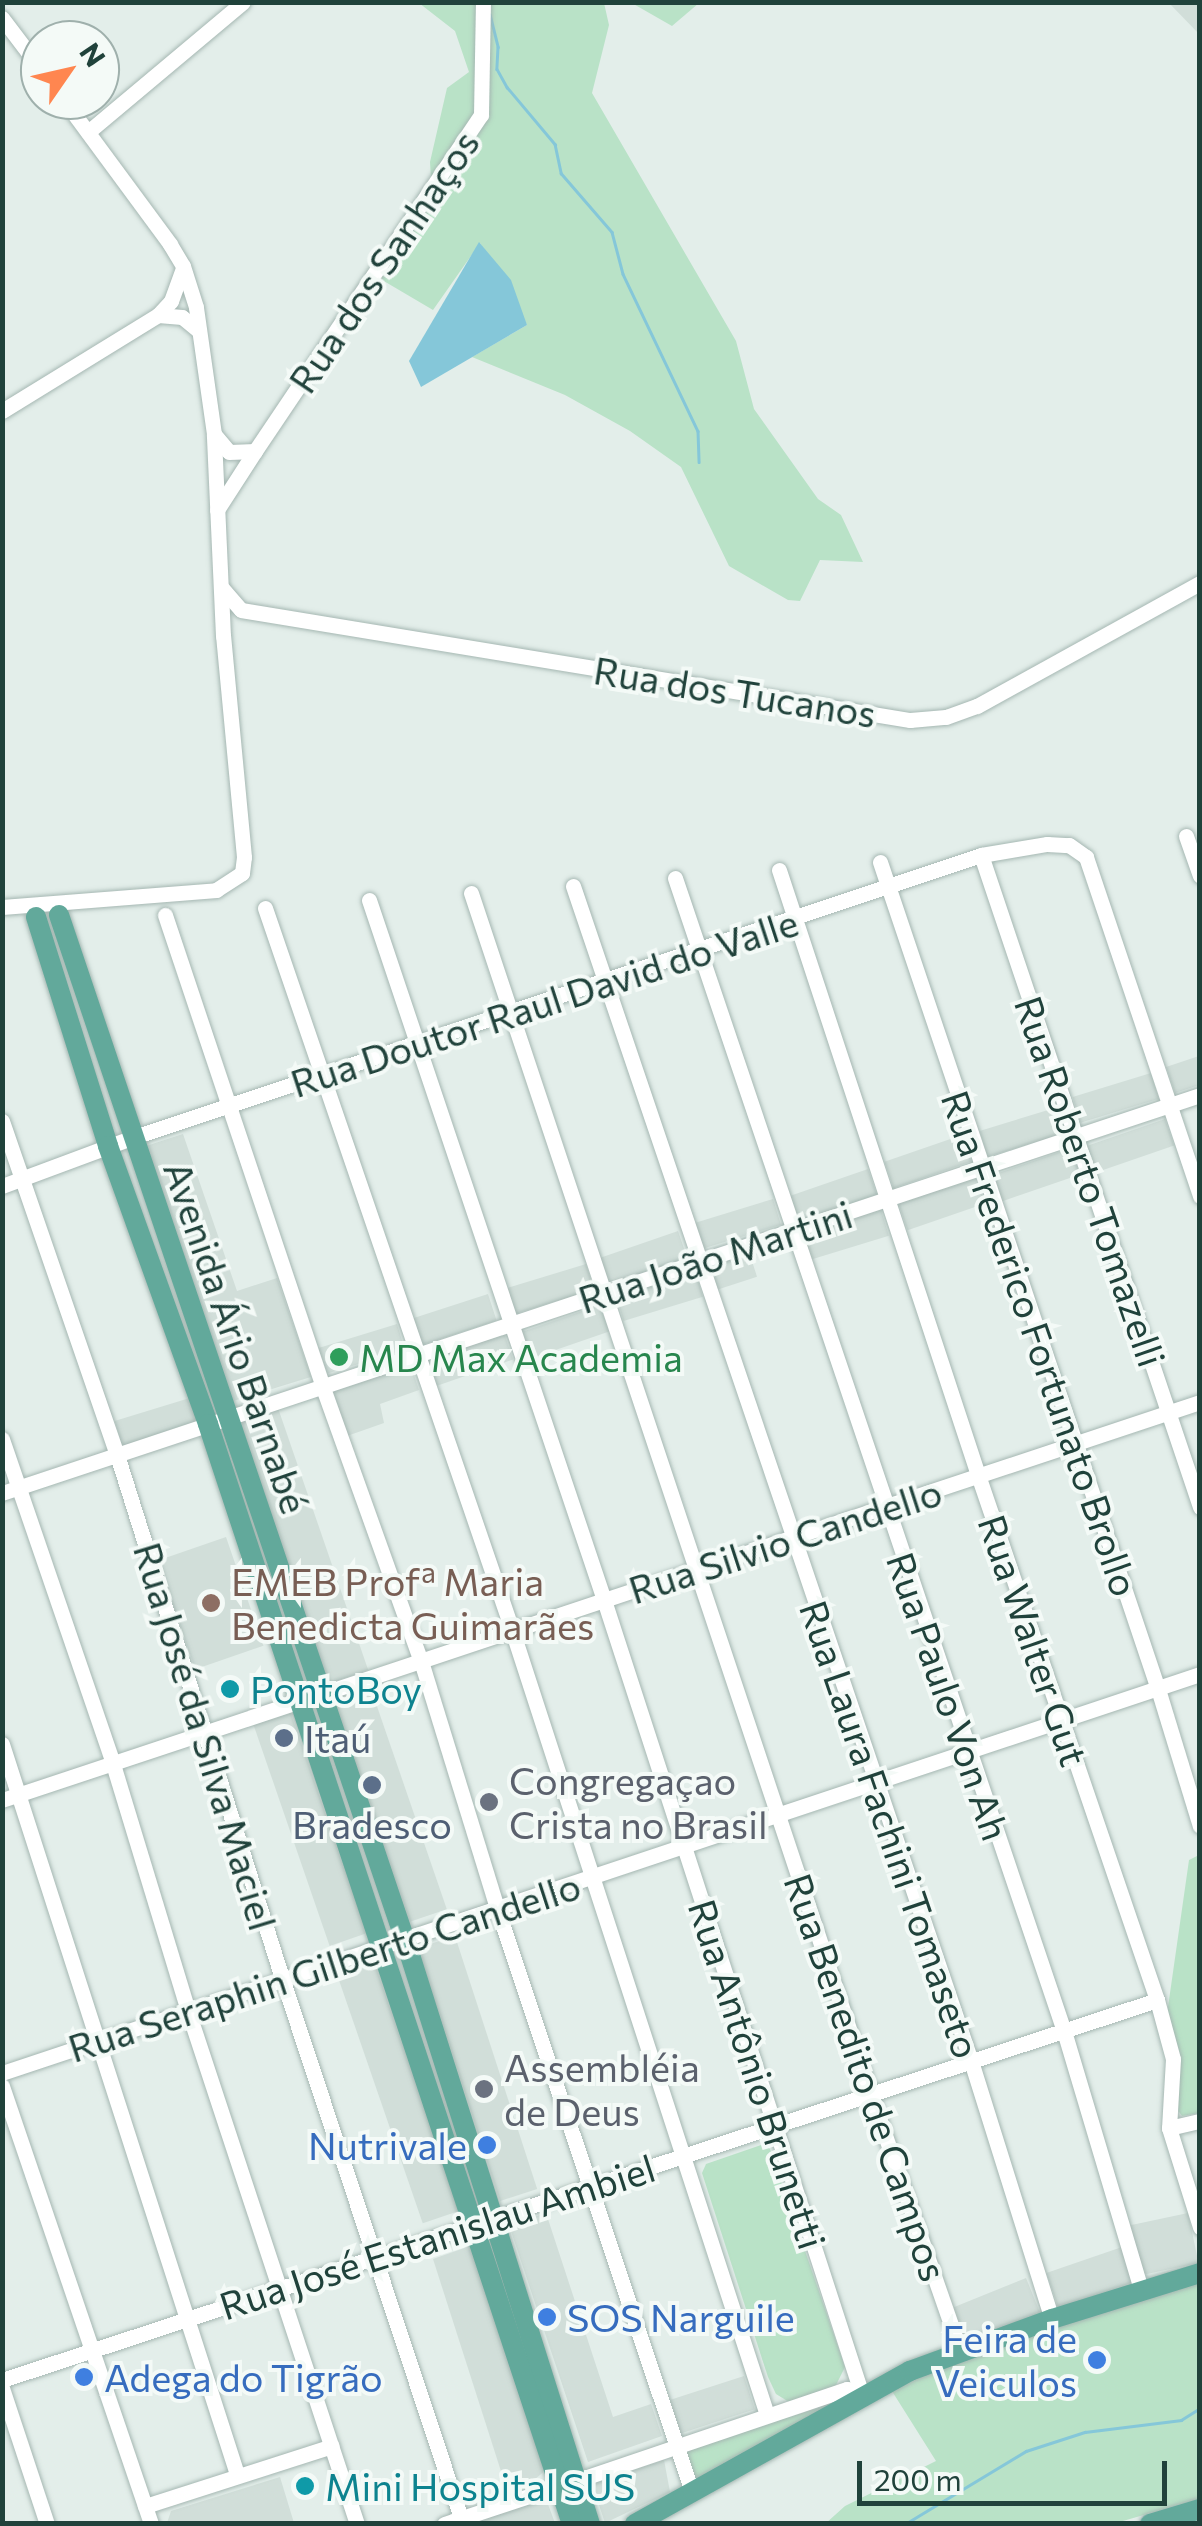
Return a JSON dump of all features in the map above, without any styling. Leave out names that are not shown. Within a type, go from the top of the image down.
[{"type":"main road","name":"Avenida Ário Barnabé","points":[[59,915],[64,962],[108,1146],[208,1424],[471,2225],[569,2483],[590,2524]]},
{"type":"main road","name":"Avenida Ário Barnabé","points":[[36,917],[64,962],[132,1138],[406,1940],[569,2483],[572,2524]]},
{"type":"main road","points":[[635,2524],[862,2395],[960,2350],[1200,2272]]},
{"type":"main road","points":[[1150,2524],[1192,2515]]},
{"type":"street","points":[[88,132],[243,2]]},
{"type":"street","name":"Rua dos Sanhaços","points":[[216,510],[481,115],[483,2]]},
{"type":"street","points":[[2,18],[20,42]]},
{"type":"street","points":[[2,907],[216,890],[242,873],[223,636],[214,434],[202,334],[183,266],[79,120]]},
{"type":"street","points":[[2,412],[158,315],[178,288],[183,266]]},
{"type":"street","points":[[158,315],[182,316],[202,334]]},
{"type":"street","points":[[214,434],[229,452],[254,451]]},
{"type":"street","name":"Rua dos Tucanos","points":[[242,610],[910,720],[946,716],[977,706],[1200,583]]},
{"type":"street","points":[[221,586],[242,610],[223,636]]},
{"type":"street","points":[[1186,836],[1200,876]]},
{"type":"street","name":"Rua Doutor Raul David do Valle","points":[[2,1186],[108,1146],[982,855],[1047,844],[1068,846],[1086,858],[1169,1105]]},
{"type":"street","name":"Rua Roberto Tomazelli","points":[[982,855],[1200,1507]]},
{"type":"street","name":"Rua Frederico Fortunato Brollo","points":[[880,862],[1158,1689],[1200,1826]]},
{"type":"street","name":"Rua Walter Gut","points":[[779,870],[978,1476],[1157,2000],[1173,2060],[1169,2128]]},
{"type":"street","name":"Rua Paulo Von Ah","points":[[675,878],[966,1752],[1064,2031],[1141,2289]]},
{"type":"street","name":"Rua Laura Fachini Tomaseto","points":[[573,886],[970,2062],[1052,2318]]},
{"type":"street","name":"Rua Benedito de Campos","points":[[471,892],[870,2092],[960,2350]]},
{"type":"street","name":"Rua Antônio Brunetti","points":[[369,900],[777,2123],[862,2395]]},
{"type":"street","points":[[266,908],[512,1630],[767,2415]]},
{"type":"street","points":[[164,916],[322,1385],[421,1661],[497,1908],[692,2492]]},
{"type":"street","name":"Rua João Martini","points":[[11,1490],[1200,1095]]},
{"type":"street","points":[[1169,1105],[1200,1196]]},
{"type":"street","name":"Rua José da Silva Maciel","points":[[2,1121],[117,1455],[208,1732],[282,1978],[462,2521]]},
{"type":"street","name":"Rua Silvio Candello","points":[[2,1800],[1200,1402]]},
{"type":"street","points":[[2,1439],[11,1490],[113,1764],[188,2010],[356,2524]]},
{"type":"street","points":[[1158,1689],[1200,1674]]},
{"type":"street","name":"Rua Seraphin Gilberto Candello","points":[[2,2073],[1158,1689]]},
{"type":"street","points":[[2,1744],[237,2474]]},
{"type":"street","name":"Rua José Estanislau Ambiel","points":[[2,2380],[1157,2000]]},
{"type":"street","points":[[2,2086],[150,2524]]},
{"type":"street","points":[[1200,2121],[1169,2128],[1200,2226]]},
{"type":"street","points":[[2,2388],[46,2524]]},
{"type":"street","points":[[444,2524],[847,2388],[862,2395]]},
{"type":"street","points":[[145,2506],[332,2446]]},
{"type":"shaded area","points":[[1169,3],[1199,3],[1199,34]]},
{"type":"shaded area","points":[[1199,1056],[1199,1085],[1175,1093],[1166,1067]]},
{"type":"shaded area","points":[[1151,1073],[1159,1099],[1080,1123],[1073,1097]]},
{"type":"shaded area","points":[[1058,1107],[1066,1133],[987,1157],[980,1131]]},
{"type":"shaded area","points":[[1165,1119],[1174,1145],[1097,1172],[1087,1146]]},
{"type":"shaded area","points":[[183,1134],[237,1291],[277,1278],[311,1377],[233,1401],[146,1146]]},
{"type":"shaded area","points":[[962,1135],[971,1161],[894,1188],[884,1162]]},
{"type":"shaded area","points":[[1071,1148],[1080,1174],[1003,1201],[993,1175]]},
{"type":"shaded area","points":[[868,1169],[877,1195],[800,1222],[790,1196]]},
{"type":"shaded area","points":[[976,1177],[985,1203],[908,1230],[898,1204]]},
{"type":"shaded area","points":[[773,1199],[781,1225],[702,1249],[695,1223]]},
{"type":"shaded area","points":[[881,1210],[889,1236],[810,1260],[803,1234]]},
{"type":"shaded area","points":[[678,1231],[687,1257],[610,1284],[600,1258]]},
{"type":"shaded area","points":[[749,1252],[757,1277],[717,1290],[709,1265]]},
{"type":"shaded area","points":[[586,1264],[594,1290],[515,1314],[508,1288]]},
{"type":"shaded area","points":[[695,1271],[703,1297],[624,1321],[616,1295]]},
{"type":"shaded area","points":[[488,1294],[497,1321],[419,1346],[410,1319]]},
{"type":"shaded area","points":[[600,1305],[609,1331],[532,1358],[522,1332]]},
{"type":"shaded area","points":[[397,1324],[405,1350],[326,1374],[319,1348]]},
{"type":"shaded area","points":[[504,1333],[513,1359],[436,1386],[426,1360]]},
{"type":"shaded area","points":[[410,1363],[419,1390],[380,1404],[384,1423],[347,1436],[332,1387]]},
{"type":"shaded area","points":[[193,1397],[201,1423],[122,1447],[115,1421]]},
{"type":"shaded area","points":[[278,1408],[368,1670],[328,1684],[238,1422]]},
{"type":"shaded area","name":"EMEB Profª Maria Benedicta Guimarães","points":[[226,1537],[263,1646],[195,1669],[158,1560]]},
{"type":"shaded area","points":[[370,1686],[447,1909],[410,1922],[333,1699]]},
{"type":"shaded area","points":[[290,1711],[367,1933],[330,1946],[253,1724]]},
{"type":"shaded area","points":[[455,1936],[537,2189],[500,2201],[418,1948]]},
{"type":"shaded area","points":[[374,1962],[460,2211],[423,2223],[337,1975]]},
{"type":"shaded area","points":[[546,2213],[613,2417],[651,2404],[662,2436],[588,2462],[509,2225]]},
{"type":"shaded area","points":[[1188,2213],[1199,2263],[1141,2275],[1130,2225]]},
{"type":"shaded area","points":[[470,2246],[547,2469],[534,2480],[507,2490],[433,2259]]},
{"type":"shaded area","points":[[1122,2247],[1134,2282],[1058,2308],[1046,2273]]},
{"type":"shaded area","points":[[1026,2278],[1040,2312],[966,2342],[952,2308]]},
{"type":"shaded area","points":[[744,2376],[755,2409],[681,2433],[670,2400]]},
{"type":"shaded area","points":[[664,2460],[670,2492],[605,2523],[592,2484]]},
{"type":"shaded area","points":[[280,2477],[294,2523],[167,2523],[171,2511]]},
{"type":"shaded area","points":[[546,2499],[555,2523],[480,2524],[479,2520]]},
{"type":"green space","points":[[630,2],[699,2],[699,3],[672,26]]},
{"type":"green space","points":[[419,3],[604,3],[609,25],[592,93],[736,341],[754,409],[818,499],[841,515],[863,562],[820,560],[800,601],[788,600],[729,566],[681,467],[630,431],[565,395],[472,357],[527,325],[480,243],[433,310],[377,277],[432,196],[430,162],[447,88],[469,72],[455,31]]},
{"type":"green space","points":[[1199,1855],[1199,2113],[1182,2116],[1174,2105],[1180,2054],[1167,2014],[1189,1860]]},
{"type":"green space","points":[[764,2144],[770,2149],[845,2367],[835,2387],[789,2402],[776,2394],[768,2377],[702,2173],[706,2164]]},
{"type":"green space","points":[[1199,2280],[1199,2499],[1116,2523],[825,2524],[845,2506],[936,2461],[890,2388],[972,2352]]},
{"type":"green space","points":[[832,2404],[695,2485],[683,2449]]},
{"type":"water","points":[[479,242],[511,280],[527,325],[421,387],[409,361]]},
{"type":"waterway","points":[[490,14],[498,47],[497,69],[507,87],[555,144],[561,173],[612,232],[623,274],[698,431],[699,462]]},
{"type":"waterway","points":[[905,2524],[1026,2451],[1085,2432],[1181,2420],[1200,2408]]},
{"type":"place","name":"MD Max Academia","points":[[339,1357]]},
{"type":"place","name":"EMEB Profª Maria Benedicta Guimarães","points":[[211,1603]]},
{"type":"place","name":"PontoBoy","points":[[230,1689]]},
{"type":"place","name":"Itaú","points":[[284,1738]]},
{"type":"place","name":"Bradesco","points":[[372,1785]]},
{"type":"place","name":"Congregaçao Crista no Brasil","points":[[489,1802]]},
{"type":"place","name":"Assembléia de Deus","points":[[484,2089]]},
{"type":"place","name":"Nutrivale","points":[[487,2145]]},
{"type":"place","name":"SOS Narguile","points":[[547,2317]]},
{"type":"place","name":"Feira de Veiculos","points":[[1097,2360]]},
{"type":"place","name":"Adega do Tigrão","points":[[84,2377]]},
{"type":"place","name":"Mini Hospital SUS","points":[[305,2486]]}]
